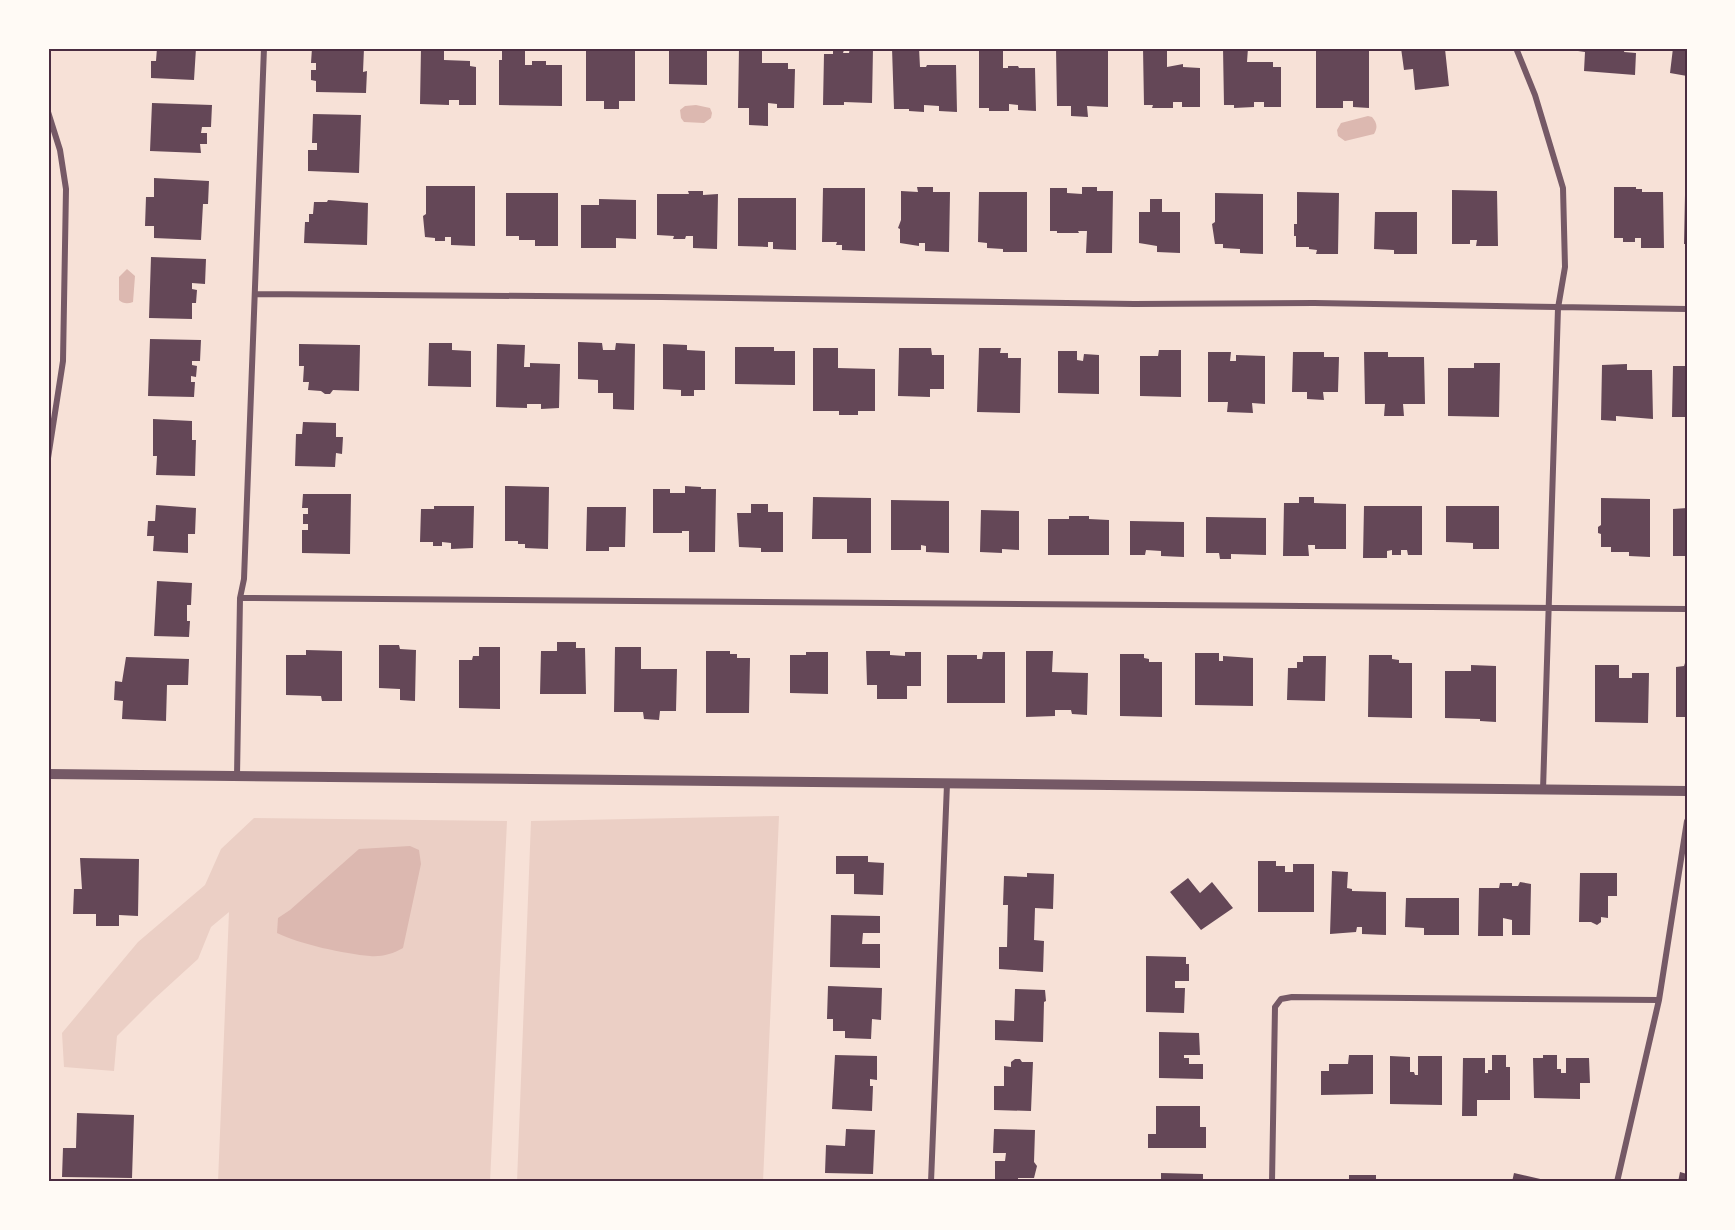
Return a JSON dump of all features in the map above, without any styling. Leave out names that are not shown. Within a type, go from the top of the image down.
[{"type":"street","points":[[237,776],[240,598],[244,579],[264,48]]},
{"type":"street","points":[[1516,48],[1535,95],[1563,188],[1565,267],[1558,308],[1543,790]]},
{"type":"street","points":[[48,112],[60,150],[66,189],[63,361],[48,458]]},
{"type":"street","points":[[255,294],[1134,304],[1314,303],[1687,309]]},
{"type":"street","points":[[240,598],[609,599],[1687,609]]},
{"type":"street","points":[[48,774],[1687,791]]},
{"type":"street","points":[[932,1182],[947,784]]},
{"type":"street","points":[[1617,1182],[1659,1000],[1687,821]]},
{"type":"street","points":[[1272,1182],[1275,1007],[1281,999],[1304,997],[1659,1000]]},
{"type":"shaded area","points":[[696,105],[710,108],[711,118],[704,123],[684,122],[680,110],[685,106]]},
{"type":"shaded area","points":[[1372,117],[1376,123],[1374,134],[1345,141],[1338,136],[1337,130],[1341,123]]},
{"type":"shaded area","points":[[127,269],[135,276],[133,302],[127,303],[119,300],[119,277]]},
{"type":"shaded area","points":[[779,816],[763,1182],[517,1182],[531,821]]},
{"type":"shaded area","points":[[254,818],[507,821],[490,1182],[218,1182],[229,912],[211,927],[198,959],[117,1036],[114,1071],[64,1067],[62,1033],[138,942],[205,885],[221,849]]},
{"type":"shaded area","points":[[410,846],[419,850],[421,864],[403,948],[383,955],[360,955],[310,945],[277,933],[278,918],[359,849]]},
{"type":"building","points":[[157,48],[196,48],[194,80],[151,78],[151,61],[156,61]]},
{"type":"building","points":[[312,48],[364,48],[363,72],[367,71],[366,93],[316,92],[316,81],[311,80],[311,70],[316,70],[316,63],[311,63]]},
{"type":"building","points":[[421,48],[444,48],[444,60],[470,61],[470,66],[476,67],[476,105],[459,105],[459,100],[449,100],[449,105],[420,104]]},
{"type":"building","points":[[502,48],[525,48],[525,65],[532,65],[532,61],[546,61],[546,65],[562,65],[562,106],[499,105],[499,60],[502,60]]},
{"type":"building","points":[[586,48],[635,48],[635,101],[619,101],[619,109],[604,109],[604,101],[586,101]]},
{"type":"building","points":[[669,48],[707,48],[707,85],[669,84]]},
{"type":"building","points":[[739,48],[762,48],[762,63],[788,63],[788,69],[795,69],[794,108],[777,108],[777,104],[768,103],[768,126],[749,125],[749,108],[738,108]]},
{"type":"building","points":[[850,48],[873,48],[872,103],[844,102],[844,105],[823,105],[824,54],[833,54],[833,50],[844,50],[843,53],[849,53]]},
{"type":"building","points":[[892,48],[919,48],[920,67],[956,65],[957,112],[939,111],[939,106],[924,105],[924,112],[894,109]]},
{"type":"building","points":[[979,48],[1003,48],[1003,68],[1018,66],[1019,68],[1035,68],[1036,111],[1018,110],[1018,105],[1009,104],[1009,111],[989,111],[989,108],[979,108]]},
{"type":"building","points":[[1056,48],[1108,48],[1108,107],[1087,106],[1088,117],[1071,116],[1071,106],[1057,106]]},
{"type":"building","points":[[1143,48],[1167,48],[1167,67],[1183,64],[1183,67],[1200,68],[1200,107],[1182,107],[1182,102],[1173,102],[1173,108],[1152,108],[1153,105],[1144,105]]},
{"type":"building","points":[[1223,48],[1248,48],[1247,62],[1273,62],[1273,67],[1281,67],[1281,107],[1264,107],[1264,102],[1254,102],[1254,107],[1234,108],[1234,105],[1224,105]]},
{"type":"building","points":[[1316,48],[1369,48],[1369,108],[1353,107],[1353,101],[1343,101],[1343,108],[1316,108]]},
{"type":"building","points":[[1401,48],[1445,49],[1449,86],[1415,90],[1413,69],[1404,70]]},
{"type":"building","points":[[1578,48],[1625,48],[1624,52],[1636,53],[1635,75],[1584,71],[1585,52],[1578,51]]},
{"type":"building","points":[[1673,48],[1687,48],[1687,76],[1670,73]]},
{"type":"building","points":[[152,103],[212,105],[211,127],[202,127],[201,133],[207,133],[207,144],[200,144],[201,153],[150,151]]},
{"type":"building","points":[[313,114],[361,115],[359,173],[308,171],[308,150],[317,150],[317,143],[312,143]]},
{"type":"building","points":[[154,178],[209,181],[208,204],[203,204],[201,240],[154,238],[154,226],[145,226],[146,197],[154,197]]},
{"type":"building","points":[[426,186],[475,186],[475,246],[451,245],[451,237],[445,237],[445,241],[435,241],[435,238],[425,237],[423,216],[426,214]]},
{"type":"building","points":[[917,187],[933,187],[933,192],[950,192],[949,252],[925,251],[925,243],[919,243],[919,246],[900,243],[900,229],[898,228],[901,220],[901,191],[918,192]]},
{"type":"building","points":[[1082,187],[1097,187],[1097,191],[1113,191],[1112,253],[1086,253],[1087,231],[1057,233],[1057,231],[1050,231],[1050,188],[1067,188],[1067,193],[1082,194]]},
{"type":"building","points":[[1614,187],[1636,187],[1636,189],[1642,189],[1642,192],[1663,192],[1664,248],[1641,248],[1641,238],[1635,238],[1635,242],[1623,242],[1623,238],[1614,238]]},
{"type":"building","points":[[823,188],[865,188],[865,251],[842,250],[842,245],[836,245],[837,242],[822,242]]},
{"type":"building","points":[[1452,190],[1497,191],[1498,246],[1476,246],[1477,240],[1470,240],[1470,244],[1452,244]]},
{"type":"building","points":[[688,191],[703,191],[703,195],[718,194],[717,249],[693,248],[693,236],[673,239],[674,236],[657,235],[657,194],[689,194]]},
{"type":"building","points":[[979,192],[1027,192],[1027,252],[1003,252],[1003,249],[987,248],[987,243],[978,242]]},
{"type":"building","points":[[1297,192],[1339,193],[1338,254],[1316,254],[1317,250],[1309,249],[1309,247],[1296,247],[1294,224],[1297,224]]},
{"type":"building","points":[[506,193],[558,193],[558,246],[535,246],[535,240],[519,240],[519,236],[506,236]]},
{"type":"building","points":[[1215,193],[1263,194],[1263,254],[1240,253],[1240,249],[1223,248],[1223,244],[1215,244],[1212,224],[1215,222]]},
{"type":"building","points":[[1685,195],[1687,196],[1687,244],[1684,244]]},
{"type":"building","points":[[738,198],[796,198],[796,250],[773,249],[773,242],[768,242],[768,247],[738,246]]},
{"type":"building","points":[[599,199],[636,200],[636,239],[616,238],[616,248],[581,248],[581,205],[599,205]]},
{"type":"building","points":[[1150,199],[1162,199],[1162,212],[1180,212],[1180,253],[1157,252],[1157,246],[1139,243],[1139,212],[1150,212]]},
{"type":"building","points":[[328,200],[368,203],[367,245],[304,243],[305,222],[309,222],[309,214],[313,214],[314,202],[327,202]]},
{"type":"building","points":[[1375,212],[1417,212],[1417,254],[1394,254],[1394,250],[1374,249]]},
{"type":"building","points":[[151,257],[206,259],[205,284],[192,283],[192,289],[197,290],[196,303],[192,303],[192,319],[149,318]]},
{"type":"building","points":[[150,339],[201,340],[200,361],[192,361],[192,365],[197,366],[196,377],[191,376],[191,382],[195,382],[194,397],[148,396]]},
{"type":"building","points":[[578,342],[602,343],[603,350],[615,350],[616,343],[635,344],[634,410],[613,409],[613,393],[598,393],[598,380],[578,379]]},
{"type":"building","points":[[429,343],[452,343],[452,350],[471,351],[471,387],[428,386]]},
{"type":"building","points":[[299,344],[360,345],[359,391],[333,390],[330,394],[325,394],[321,391],[308,390],[309,382],[303,382],[304,366],[299,366]]},
{"type":"building","points":[[497,344],[525,345],[524,367],[530,367],[530,363],[560,364],[559,408],[541,409],[541,404],[527,404],[527,408],[496,407]]},
{"type":"building","points":[[663,344],[687,345],[687,350],[705,351],[705,390],[694,390],[694,396],[681,396],[681,390],[663,389]]},
{"type":"building","points":[[735,347],[774,347],[774,351],[795,351],[795,385],[735,384]]},
{"type":"building","points":[[813,348],[838,348],[838,368],[875,369],[875,411],[858,411],[858,415],[839,415],[839,411],[813,411]]},
{"type":"building","points":[[899,348],[931,348],[932,355],[944,355],[944,389],[930,389],[930,397],[898,396]]},
{"type":"building","points":[[979,348],[1001,348],[1000,353],[1008,353],[1008,358],[1021,358],[1020,413],[977,412]]},
{"type":"building","points":[[1159,350],[1181,350],[1181,397],[1140,396],[1140,356],[1158,356]]},
{"type":"building","points":[[1058,351],[1077,351],[1077,360],[1083,361],[1084,354],[1099,355],[1099,394],[1058,393]]},
{"type":"building","points":[[1208,352],[1231,352],[1230,361],[1236,361],[1236,355],[1265,356],[1265,404],[1252,403],[1253,413],[1227,412],[1228,402],[1208,402]]},
{"type":"building","points":[[1293,352],[1324,352],[1324,357],[1339,357],[1338,392],[1323,392],[1324,400],[1307,399],[1307,392],[1292,392]]},
{"type":"building","points":[[1364,352],[1388,352],[1388,357],[1424,357],[1425,404],[1403,404],[1404,416],[1384,416],[1385,404],[1365,404]]},
{"type":"building","points":[[1474,363],[1500,363],[1499,417],[1448,416],[1448,368],[1474,368]]},
{"type":"building","points":[[1627,364],[1627,370],[1652,370],[1653,419],[1616,416],[1616,421],[1601,420],[1602,365]]},
{"type":"building","points":[[1673,366],[1687,366],[1687,417],[1672,417]]},
{"type":"building","points":[[153,419],[192,421],[192,440],[196,440],[195,476],[156,475],[157,456],[153,456]]},
{"type":"building","points":[[303,422],[336,423],[336,437],[343,437],[342,454],[336,453],[335,467],[295,466],[296,434],[302,434]]},
{"type":"building","points":[[505,486],[549,487],[548,549],[525,548],[525,544],[518,544],[518,541],[505,541]]},
{"type":"building","points":[[685,486],[716,489],[715,552],[689,552],[689,531],[653,533],[653,489],[670,489],[670,493],[685,493]]},
{"type":"building","points":[[303,494],[351,494],[350,554],[302,553],[302,530],[308,530],[308,524],[303,524],[303,514],[308,514],[308,508],[302,508]]},
{"type":"building","points":[[813,497],[871,498],[871,553],[847,553],[847,539],[812,539]]},
{"type":"building","points":[[1299,497],[1314,497],[1314,503],[1346,504],[1346,549],[1315,549],[1315,545],[1308,545],[1309,556],[1283,556],[1284,503],[1299,503]]},
{"type":"building","points":[[1601,498],[1650,499],[1650,557],[1629,556],[1629,552],[1611,552],[1611,547],[1601,547],[1601,534],[1598,533],[1598,527],[1601,525]]},
{"type":"building","points":[[891,500],[949,501],[949,553],[926,552],[926,546],[921,545],[921,550],[891,550]]},
{"type":"building","points":[[751,504],[768,504],[768,512],[783,512],[783,552],[761,552],[761,548],[739,547],[737,513],[751,513]]},
{"type":"building","points":[[156,505],[196,508],[195,534],[188,534],[188,553],[153,551],[154,536],[147,536],[148,521],[155,521]]},
{"type":"building","points":[[434,506],[474,506],[473,548],[451,549],[451,543],[442,542],[442,546],[433,546],[433,542],[420,542],[421,509],[434,509]]},
{"type":"building","points":[[1364,506],[1422,506],[1422,555],[1408,555],[1407,550],[1401,550],[1401,555],[1392,555],[1392,550],[1387,551],[1387,558],[1363,558]]},
{"type":"building","points":[[1446,506],[1499,506],[1499,549],[1473,549],[1473,543],[1446,542]]},
{"type":"building","points":[[587,507],[626,507],[625,547],[609,547],[609,551],[586,551]]},
{"type":"building","points":[[1687,508],[1687,556],[1673,556],[1673,509]]},
{"type":"building","points":[[981,510],[1019,511],[1019,550],[1002,549],[1002,553],[980,552]]},
{"type":"building","points":[[1069,516],[1089,516],[1089,519],[1109,520],[1109,555],[1048,555],[1048,519],[1069,519]]},
{"type":"building","points":[[1206,517],[1266,518],[1266,555],[1231,554],[1231,559],[1220,559],[1219,553],[1206,553]]},
{"type":"building","points":[[1130,521],[1184,522],[1184,557],[1161,556],[1161,551],[1146,550],[1145,555],[1130,555]]},
{"type":"building","points":[[157,581],[192,583],[191,605],[187,605],[187,621],[190,621],[189,637],[154,636]]},
{"type":"building","points":[[557,642],[576,642],[576,648],[585,648],[586,694],[540,694],[541,651],[557,651]]},
{"type":"building","points":[[379,645],[399,645],[400,649],[416,650],[415,701],[400,700],[400,689],[379,688]]},
{"type":"building","points":[[479,647],[500,647],[500,709],[459,708],[459,660],[472,660],[473,656],[479,656]]},
{"type":"building","points":[[615,647],[641,647],[641,669],[677,669],[676,711],[660,711],[659,720],[644,719],[643,712],[614,712]]},
{"type":"building","points":[[306,650],[342,651],[342,701],[322,701],[321,696],[286,695],[286,655],[306,655]]},
{"type":"building","points":[[706,651],[730,651],[730,654],[737,654],[737,658],[750,658],[749,713],[706,713]]},
{"type":"building","points":[[866,651],[890,651],[890,655],[905,656],[905,652],[921,652],[921,686],[907,686],[907,699],[877,699],[877,685],[867,685]]},
{"type":"building","points":[[1026,651],[1053,651],[1052,672],[1088,673],[1087,715],[1072,714],[1071,710],[1055,710],[1055,716],[1026,717]]},
{"type":"building","points":[[806,652],[828,652],[828,694],[790,693],[790,655],[806,655]]},
{"type":"building","points":[[983,652],[1005,652],[1005,703],[947,703],[947,655],[977,655],[977,659],[982,659]]},
{"type":"building","points":[[1195,653],[1219,653],[1219,661],[1223,661],[1223,656],[1253,658],[1253,706],[1195,705]]},
{"type":"building","points":[[1120,654],[1144,654],[1144,658],[1149,659],[1149,662],[1162,662],[1162,717],[1120,716]]},
{"type":"building","points":[[1369,655],[1392,655],[1392,659],[1399,660],[1399,663],[1412,663],[1412,718],[1368,717]]},
{"type":"building","points":[[1303,656],[1326,656],[1325,701],[1287,700],[1288,668],[1297,668],[1297,662],[1303,662]]},
{"type":"building","points":[[126,657],[189,659],[188,685],[167,685],[166,721],[122,719],[123,701],[114,700],[115,681],[122,682]]},
{"type":"building","points":[[1687,663],[1687,717],[1676,717],[1676,667],[1684,666]]},
{"type":"building","points":[[1471,665],[1496,666],[1496,722],[1445,718],[1445,671],[1471,671]]},
{"type":"building","points":[[1595,665],[1619,665],[1619,678],[1632,678],[1632,673],[1649,673],[1648,723],[1595,722]]},
{"type":"building","points":[[836,856],[868,856],[868,862],[884,863],[883,895],[854,894],[854,874],[836,874]]},
{"type":"building","points":[[80,858],[139,859],[138,916],[119,915],[119,926],[96,926],[96,914],[73,914],[74,889],[82,889]]},
{"type":"building","points":[[1258,861],[1276,861],[1276,866],[1285,866],[1285,872],[1293,872],[1293,864],[1314,864],[1314,912],[1258,912]]},
{"type":"building","points":[[1332,871],[1348,872],[1347,888],[1352,891],[1386,892],[1386,935],[1362,934],[1362,927],[1357,927],[1356,932],[1330,934]]},
{"type":"building","points":[[1027,873],[1054,874],[1053,909],[1035,908],[1034,940],[1044,941],[1043,972],[999,969],[999,947],[1007,947],[1008,905],[1003,905],[1004,876],[1027,877]]},
{"type":"building","points":[[1580,873],[1617,873],[1617,896],[1608,896],[1608,918],[1601,917],[1601,922],[1597,925],[1591,922],[1579,922]]},
{"type":"building","points":[[1188,878],[1200,893],[1212,882],[1233,908],[1201,930],[1170,892]]},
{"type":"building","points":[[1520,882],[1531,884],[1530,935],[1512,935],[1512,920],[1503,918],[1503,936],[1478,936],[1479,888],[1499,888],[1500,883],[1512,883],[1512,886],[1518,886]]},
{"type":"building","points":[[1406,898],[1459,898],[1459,935],[1424,935],[1424,928],[1405,927]]},
{"type":"building","points":[[831,915],[880,916],[880,933],[863,933],[862,944],[880,944],[880,968],[830,967]]},
{"type":"building","points":[[1146,956],[1186,957],[1186,964],[1189,964],[1189,981],[1175,981],[1175,988],[1185,988],[1184,1013],[1146,1012]]},
{"type":"building","points":[[828,986],[882,988],[881,1020],[872,1019],[871,1039],[845,1038],[845,1031],[833,1031],[833,1019],[827,1019]]},
{"type":"building","points":[[1015,989],[1045,990],[1043,1042],[995,1040],[995,1020],[1014,1021]]},
{"type":"building","points":[[1159,1032],[1199,1033],[1200,1055],[1184,1055],[1184,1058],[1189,1058],[1189,1064],[1203,1064],[1203,1079],[1159,1078]]},
{"type":"building","points":[[835,1055],[877,1056],[877,1080],[870,1079],[870,1086],[873,1086],[872,1111],[832,1109]]},
{"type":"building","points":[[1349,1055],[1373,1055],[1373,1094],[1321,1095],[1321,1071],[1329,1071],[1329,1064],[1348,1064]]},
{"type":"building","points":[[1492,1055],[1506,1055],[1506,1067],[1510,1067],[1510,1100],[1477,1100],[1477,1116],[1462,1116],[1463,1058],[1485,1058],[1485,1073],[1488,1073],[1488,1070],[1492,1070]]},
{"type":"building","points":[[1543,1055],[1557,1055],[1557,1069],[1561,1069],[1561,1073],[1566,1073],[1566,1058],[1589,1058],[1590,1083],[1580,1083],[1580,1099],[1534,1098],[1533,1058],[1543,1058]]},
{"type":"building","points":[[1390,1056],[1410,1057],[1410,1072],[1418,1075],[1418,1056],[1442,1056],[1442,1105],[1390,1104]]},
{"type":"building","points":[[1020,1059],[1022,1062],[1033,1062],[1031,1111],[994,1110],[994,1086],[1004,1086],[1004,1066],[1011,1067],[1011,1062]]},
{"type":"building","points":[[1156,1106],[1200,1106],[1200,1127],[1206,1127],[1206,1148],[1148,1148],[1148,1134],[1156,1134]]},
{"type":"building","points":[[77,1113],[134,1115],[132,1178],[62,1177],[63,1148],[76,1148]]},
{"type":"building","points":[[846,1129],[875,1130],[873,1174],[825,1173],[826,1145],[845,1146]]},
{"type":"building","points":[[994,1129],[1035,1130],[1034,1162],[1037,1166],[1034,1178],[1018,1178],[1018,1182],[995,1182],[995,1161],[1005,1161],[1006,1153],[993,1153]]},
{"type":"building","points":[[1680,1172],[1687,1174],[1687,1182],[1678,1182]]},
{"type":"building","points":[[1161,1173],[1203,1174],[1203,1182],[1161,1182]]},
{"type":"building","points":[[1514,1173],[1549,1181],[1549,1182],[1512,1182]]},
{"type":"building","points":[[1349,1175],[1376,1175],[1376,1182],[1349,1182]]}]
